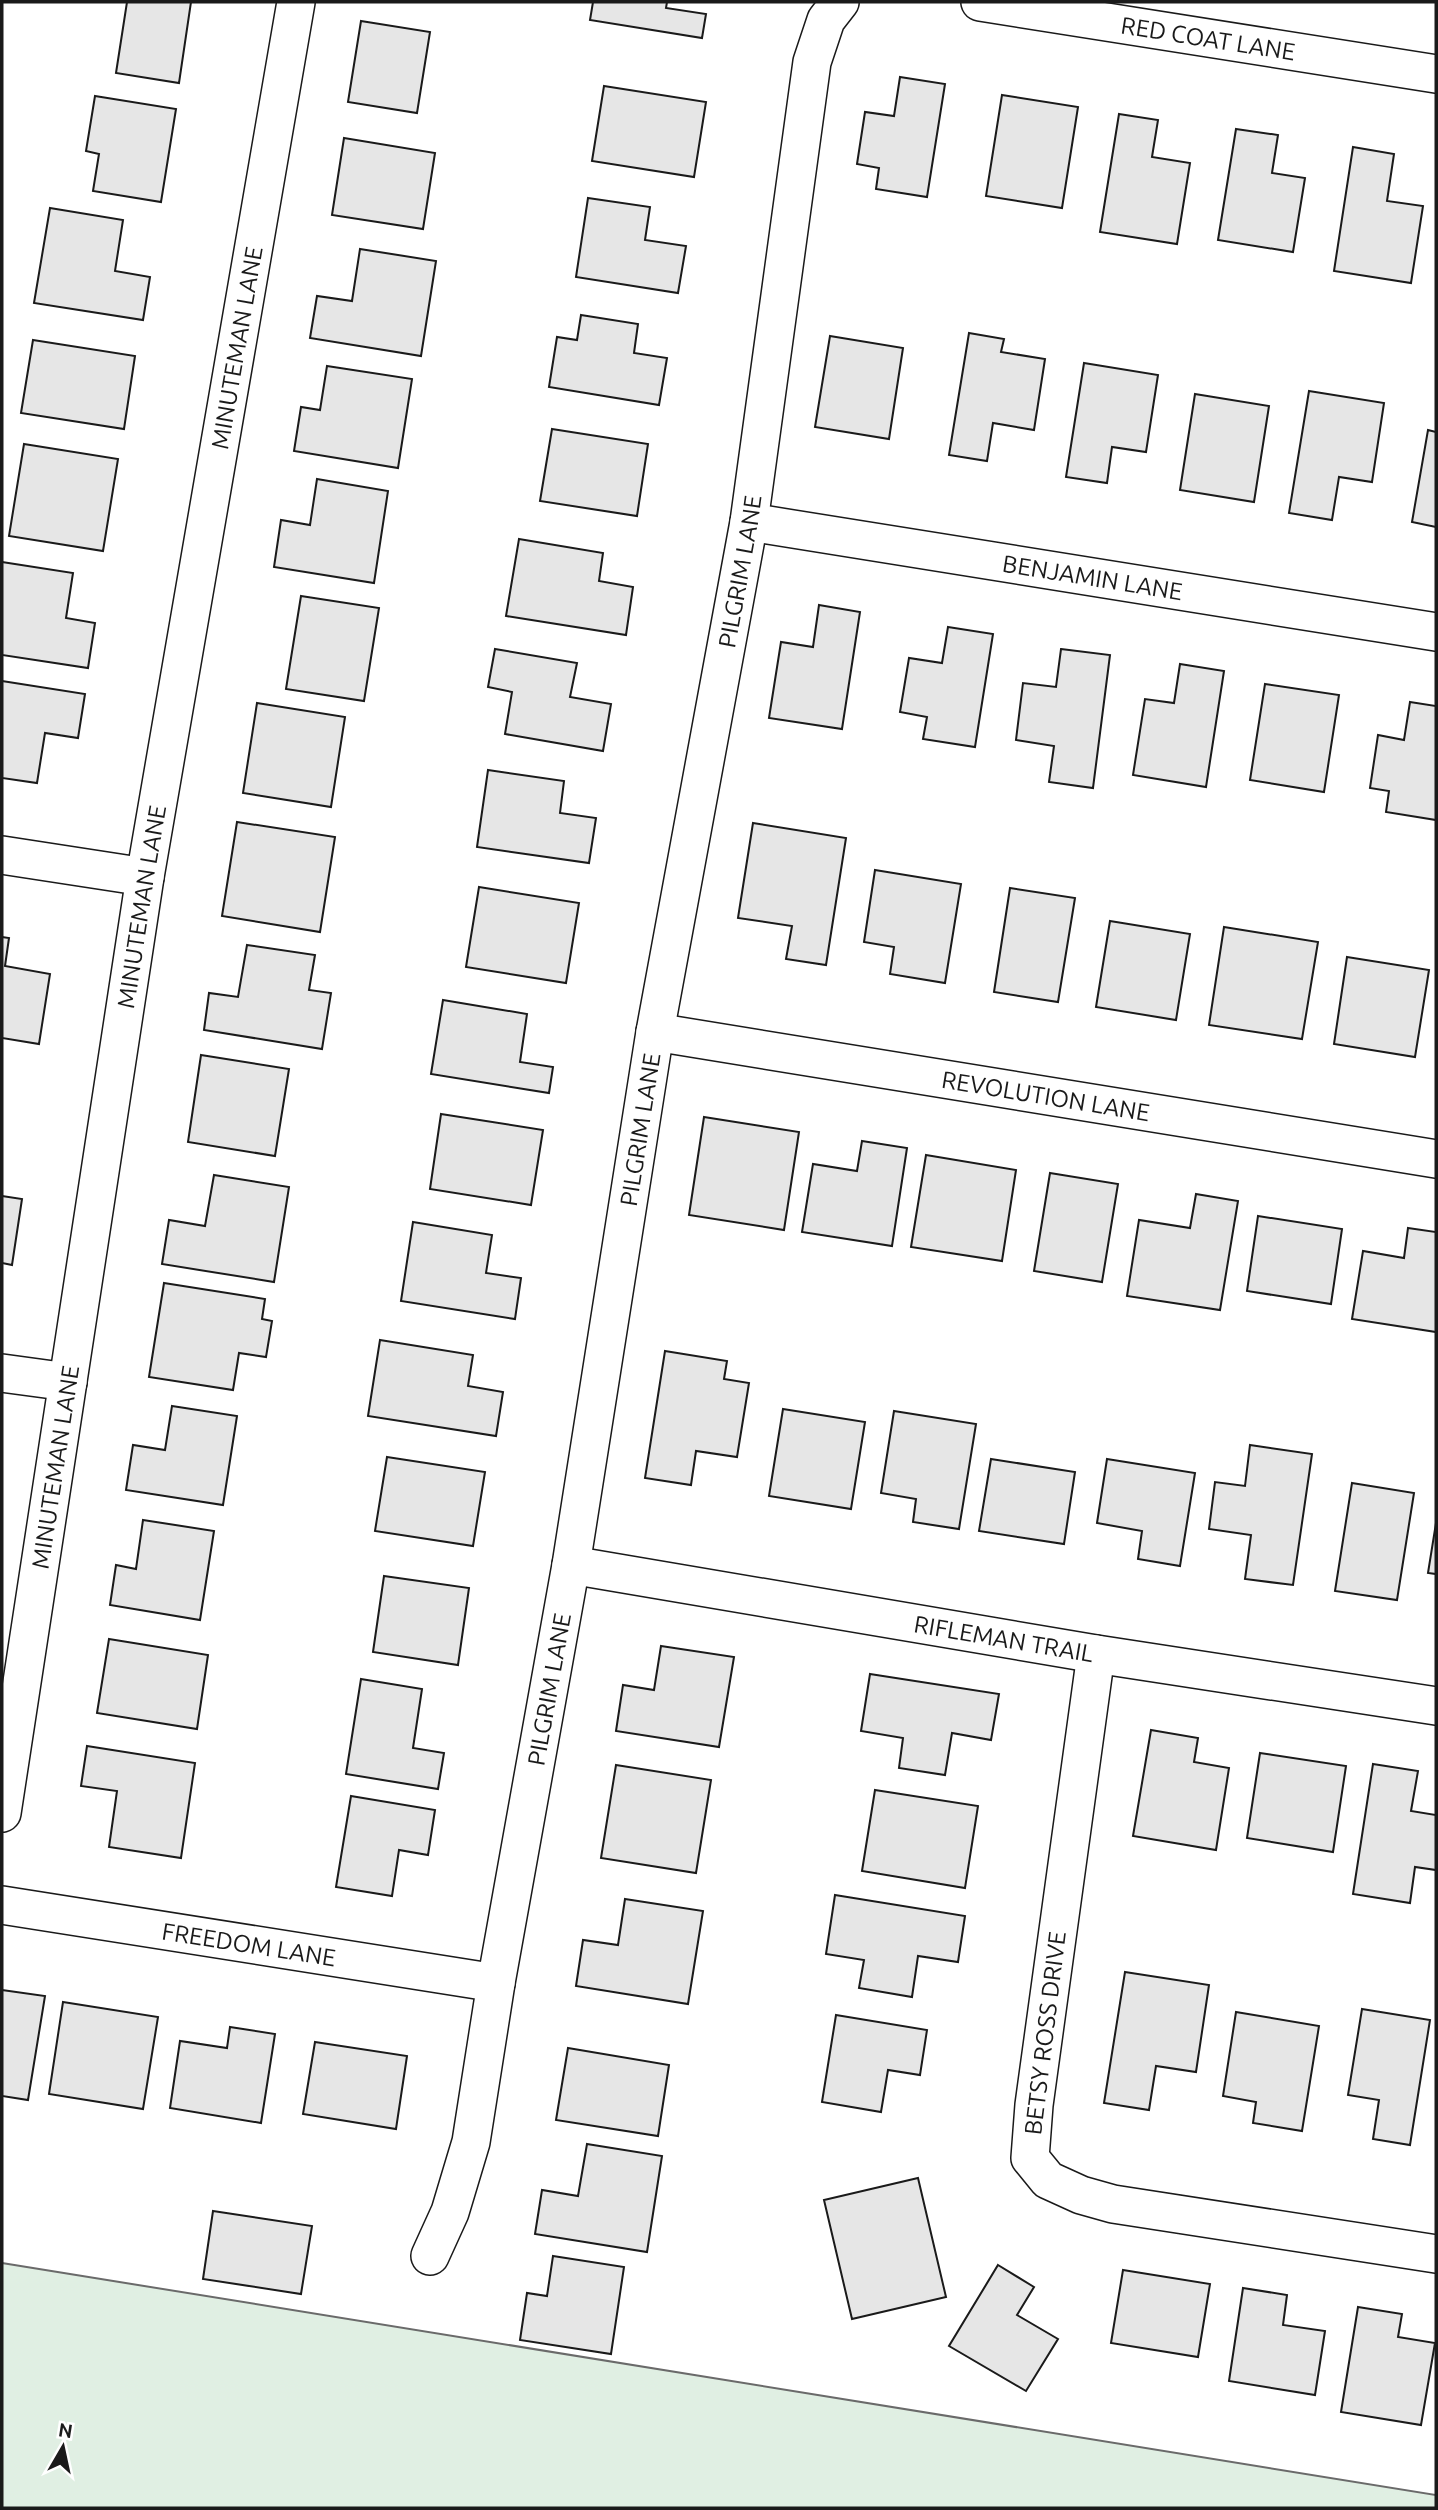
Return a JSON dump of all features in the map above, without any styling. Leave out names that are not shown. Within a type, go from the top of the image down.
[{"type":"street","name":"MINUTEMAN LANE","points":[[2,1813],[145,877],[296,2]]},
{"type":"street","name":"PILGRIM LANE","points":[[430,2256],[450,2212],[471,2142],[496,1983],[572,1565],[655,1032],[749,522],[813,62],[826,20],[841,2]]},
{"type":"street","name":"RED COAT LANE","points":[[980,2],[1436,74]]},
{"type":"street","name":"BENJAMIN LANE","points":[[749,522],[1436,632]]},
{"type":"street","points":[[2,855],[145,877]]},
{"type":"street","name":"REVOLUTION LANE","points":[[655,1032],[1436,1159]]},
{"type":"street","points":[[2,1373],[68,1382]]},
{"type":"street","name":"RIFLEMAN TRAIL","points":[[572,1565],[1096,1654],[1436,1706]]},
{"type":"street","name":"BETSY ROSS DRIVE","points":[[1096,1654],[1036,2091],[1030,2158],[1048,2180],[1113,2204],[1436,2254]]},
{"type":"street","name":"FREEDOM LANE","points":[[2,1905],[496,1983]]},
{"type":"green space","points":[[2,2263],[1436,2495],[1436,2508],[2,2508]]},
{"type":"building","points":[[127,2],[191,2],[179,83],[116,73]]},
{"type":"building","points":[[593,2],[667,2],[666,8],[706,14],[702,38],[590,20]]},
{"type":"building","points":[[361,21],[430,32],[417,113],[348,102]]},
{"type":"building","points":[[900,77],[945,84],[927,197],[876,189],[879,168],[857,164],[865,112],[894,116]]},
{"type":"building","points":[[604,86],[706,102],[694,177],[592,161]]},
{"type":"building","points":[[1002,95],[1078,107],[1062,208],[986,196]]},
{"type":"building","points":[[95,96],[176,109],[161,202],[93,191],[99,154],[86,151]]},
{"type":"building","points":[[1119,114],[1158,120],[1152,157],[1190,163],[1177,244],[1100,232]]},
{"type":"building","points":[[1236,129],[1278,135],[1272,173],[1305,178],[1293,252],[1218,240]]},
{"type":"building","points":[[344,138],[435,153],[423,229],[332,215]]},
{"type":"building","points":[[1353,147],[1394,154],[1387,201],[1423,206],[1411,283],[1334,271]]},
{"type":"building","points":[[588,198],[650,207],[645,240],[686,246],[678,293],[576,277]]},
{"type":"building","points":[[50,208],[123,220],[115,271],[150,277],[143,320],[34,303]]},
{"type":"building","points":[[360,249],[436,261],[421,356],[310,338],[317,296],[352,301]]},
{"type":"building","points":[[581,315],[638,324],[634,353],[667,358],[659,405],[549,387],[557,337],[577,340]]},
{"type":"building","points":[[969,333],[1004,339],[1001,352],[1045,359],[1034,430],[993,423],[987,461],[949,455]]},
{"type":"building","points":[[830,336],[903,348],[889,439],[815,427]]},
{"type":"building","points":[[33,340],[135,356],[124,429],[21,413]]},
{"type":"building","points":[[1084,363],[1158,375],[1146,452],[1112,447],[1107,483],[1066,477]]},
{"type":"building","points":[[327,366],[412,379],[398,468],[294,451],[301,407],[320,410]]},
{"type":"building","points":[[1309,391],[1384,403],[1372,482],[1339,477],[1332,520],[1289,513]]},
{"type":"building","points":[[1195,394],[1269,406],[1254,502],[1180,490]]},
{"type":"building","points":[[552,429],[648,444],[637,516],[540,501]]},
{"type":"building","points":[[1428,430],[1436,432],[1436,527],[1412,522]]},
{"type":"building","points":[[24,444],[118,459],[103,551],[9,536]]},
{"type":"building","points":[[317,479],[388,491],[374,583],[274,567],[281,520],[310,525]]},
{"type":"building","points":[[519,539],[603,553],[599,581],[633,587],[626,635],[506,616]]},
{"type":"building","points":[[2,562],[73,573],[66,618],[95,623],[88,668],[2,655]]},
{"type":"building","points":[[301,596],[379,608],[364,701],[286,689]]},
{"type":"building","points":[[819,605],[860,612],[842,729],[769,718],[781,642],[813,647]]},
{"type":"building","points":[[948,627],[993,634],[975,747],[923,739],[927,717],[900,712],[909,658],[942,663]]},
{"type":"building","points":[[495,649],[577,663],[570,697],[611,704],[603,751],[505,734],[512,692],[488,687]]},
{"type":"building","points":[[1061,649],[1110,655],[1093,788],[1049,782],[1054,746],[1016,740],[1023,683],[1056,687]]},
{"type":"building","points":[[1180,664],[1224,671],[1206,787],[1133,775],[1145,699],[1174,703]]},
{"type":"building","points":[[2,681],[85,694],[78,738],[45,733],[37,783],[2,778]]},
{"type":"building","points":[[1265,684],[1339,695],[1324,792],[1250,780]]},
{"type":"building","points":[[1410,702],[1436,706],[1436,820],[1386,812],[1389,791],[1370,788],[1378,735],[1404,740]]},
{"type":"building","points":[[257,703],[345,717],[331,807],[243,793]]},
{"type":"building","points":[[488,770],[564,781],[560,813],[596,818],[589,863],[477,847]]},
{"type":"building","points":[[237,822],[335,837],[320,932],[222,916]]},
{"type":"building","points":[[753,823],[846,838],[826,965],[786,959],[792,926],[738,918]]},
{"type":"building","points":[[875,870],[961,884],[945,983],[890,974],[894,947],[864,942]]},
{"type":"building","points":[[479,887],[579,903],[566,983],[466,967]]},
{"type":"building","points":[[1010,888],[1075,898],[1058,1002],[994,992]]},
{"type":"building","points":[[1110,921],[1190,934],[1176,1020],[1096,1007]]},
{"type":"building","points":[[1224,927],[1318,942],[1302,1039],[1209,1025]]},
{"type":"building","points":[[2,937],[9,938],[5,966],[50,974],[39,1044],[2,1038]]},
{"type":"building","points":[[247,945],[315,955],[309,990],[331,993],[322,1049],[204,1030],[209,993],[238,997]]},
{"type":"building","points":[[1347,957],[1429,970],[1415,1057],[1334,1044]]},
{"type":"building","points":[[443,1000],[527,1014],[520,1062],[553,1067],[549,1093],[431,1074]]},
{"type":"building","points":[[201,1055],[289,1069],[275,1156],[188,1142]]},
{"type":"building","points":[[441,1114],[543,1130],[531,1205],[430,1189]]},
{"type":"building","points":[[704,1117],[799,1132],[784,1230],[689,1215]]},
{"type":"building","points":[[862,1141],[907,1148],[892,1246],[802,1232],[813,1164],[857,1171]]},
{"type":"building","points":[[926,1155],[1016,1170],[1002,1261],[911,1247]]},
{"type":"building","points":[[1050,1173],[1118,1184],[1102,1282],[1034,1271]]},
{"type":"building","points":[[214,1175],[289,1187],[274,1282],[162,1264],[169,1220],[205,1226]]},
{"type":"building","points":[[1196,1194],[1238,1201],[1220,1310],[1127,1296],[1139,1220],[1190,1228]]},
{"type":"building","points":[[2,1196],[22,1199],[12,1265],[2,1263]]},
{"type":"building","points":[[1258,1216],[1342,1229],[1331,1304],[1247,1291]]},
{"type":"building","points":[[413,1222],[492,1235],[486,1273],[521,1278],[515,1319],[401,1301]]},
{"type":"building","points":[[1408,1228],[1436,1232],[1436,1332],[1352,1319],[1363,1251],[1404,1258]]},
{"type":"building","points":[[164,1283],[265,1299],[262,1319],[272,1321],[266,1357],[239,1353],[233,1390],[149,1377]]},
{"type":"building","points":[[380,1340],[473,1355],[468,1386],[503,1392],[496,1436],[368,1416]]},
{"type":"building","points":[[665,1351],[727,1361],[724,1379],[749,1383],[737,1457],[696,1451],[691,1485],[645,1478]]},
{"type":"building","points":[[172,1406],[237,1416],[223,1505],[126,1490],[133,1445],[165,1450]]},
{"type":"building","points":[[783,1409],[865,1422],[851,1509],[769,1496]]},
{"type":"building","points":[[894,1411],[976,1424],[959,1529],[913,1522],[916,1499],[881,1493]]},
{"type":"building","points":[[1250,1445],[1312,1454],[1293,1585],[1245,1579],[1251,1535],[1209,1529],[1215,1482],[1245,1486]]},
{"type":"building","points":[[387,1457],[485,1472],[473,1546],[375,1531]]},
{"type":"building","points":[[991,1459],[1075,1472],[1064,1544],[979,1531]]},
{"type":"building","points":[[1107,1459],[1195,1473],[1180,1566],[1138,1559],[1142,1531],[1097,1523]]},
{"type":"building","points":[[1352,1483],[1414,1493],[1397,1600],[1335,1591]]},
{"type":"building","points":[[143,1520],[214,1531],[200,1620],[110,1605],[116,1565],[136,1569]]},
{"type":"building","points":[[1436,1523],[1436,1574],[1428,1573]]},
{"type":"building","points":[[384,1576],[469,1588],[458,1665],[373,1652]]},
{"type":"building","points":[[109,1639],[208,1655],[197,1729],[97,1713]]},
{"type":"building","points":[[661,1646],[734,1657],[719,1747],[616,1731],[623,1685],[654,1690]]},
{"type":"building","points":[[870,1674],[999,1694],[991,1740],[952,1733],[945,1775],[899,1768],[903,1738],[861,1731]]},
{"type":"building","points":[[361,1679],[422,1689],[413,1748],[444,1753],[438,1789],[346,1774]]},
{"type":"building","points":[[1151,1730],[1198,1738],[1194,1762],[1229,1768],[1216,1850],[1133,1836]]},
{"type":"building","points":[[87,1746],[195,1763],[181,1858],[109,1847],[117,1791],[81,1786]]},
{"type":"building","points":[[1260,1753],[1346,1766],[1333,1852],[1247,1838]]},
{"type":"building","points":[[1373,1764],[1418,1771],[1411,1811],[1436,1815],[1436,1870],[1415,1867],[1410,1903],[1353,1894]]},
{"type":"building","points":[[616,1765],[711,1780],[696,1873],[601,1858]]},
{"type":"building","points":[[875,1790],[978,1806],[965,1888],[862,1871]]},
{"type":"building","points":[[351,1796],[435,1810],[428,1855],[399,1850],[392,1896],[336,1887]]},
{"type":"building","points":[[835,1895],[965,1916],[958,1962],[918,1956],[912,1997],[859,1988],[864,1960],[826,1954]]},
{"type":"building","points":[[625,1899],[703,1911],[688,2004],[576,1986],[583,1940],[618,1945]]},
{"type":"building","points":[[1125,1972],[1209,1985],[1196,2072],[1156,2066],[1149,2110],[1104,2103]]},
{"type":"building","points":[[2,1990],[45,1996],[28,2100],[2,2096]]},
{"type":"building","points":[[63,2002],[158,2017],[143,2109],[49,2094]]},
{"type":"building","points":[[1362,2009],[1430,2020],[1410,2145],[1373,2139],[1379,2100],[1348,2095]]},
{"type":"building","points":[[1236,2012],[1319,2026],[1302,2131],[1253,2123],[1256,2102],[1223,2096]]},
{"type":"building","points":[[836,2015],[927,2030],[920,2075],[888,2070],[881,2112],[822,2102]]},
{"type":"building","points":[[230,2027],[275,2034],[261,2123],[170,2108],[180,2041],[227,2048]]},
{"type":"building","points":[[315,2042],[407,2056],[396,2129],[303,2114]]},
{"type":"building","points":[[568,2048],[669,2065],[658,2136],[556,2120]]},
{"type":"building","points":[[587,2144],[662,2156],[647,2252],[535,2234],[542,2190],[578,2196]]},
{"type":"building","points":[[918,2178],[946,2297],[852,2319],[824,2200]]},
{"type":"building","points":[[213,2211],[312,2226],[301,2294],[203,2279]]},
{"type":"building","points":[[553,2256],[624,2267],[611,2354],[520,2340],[527,2293],[547,2296]]},
{"type":"building","points":[[998,2265],[1034,2287],[1017,2315],[1058,2339],[1026,2391],[949,2346]]},
{"type":"building","points":[[1123,2270],[1210,2284],[1198,2357],[1111,2343]]},
{"type":"building","points":[[1243,2288],[1287,2295],[1283,2325],[1325,2331],[1315,2395],[1229,2381]]},
{"type":"building","points":[[1358,2307],[1402,2314],[1398,2337],[1435,2343],[1421,2425],[1341,2412]]}]
